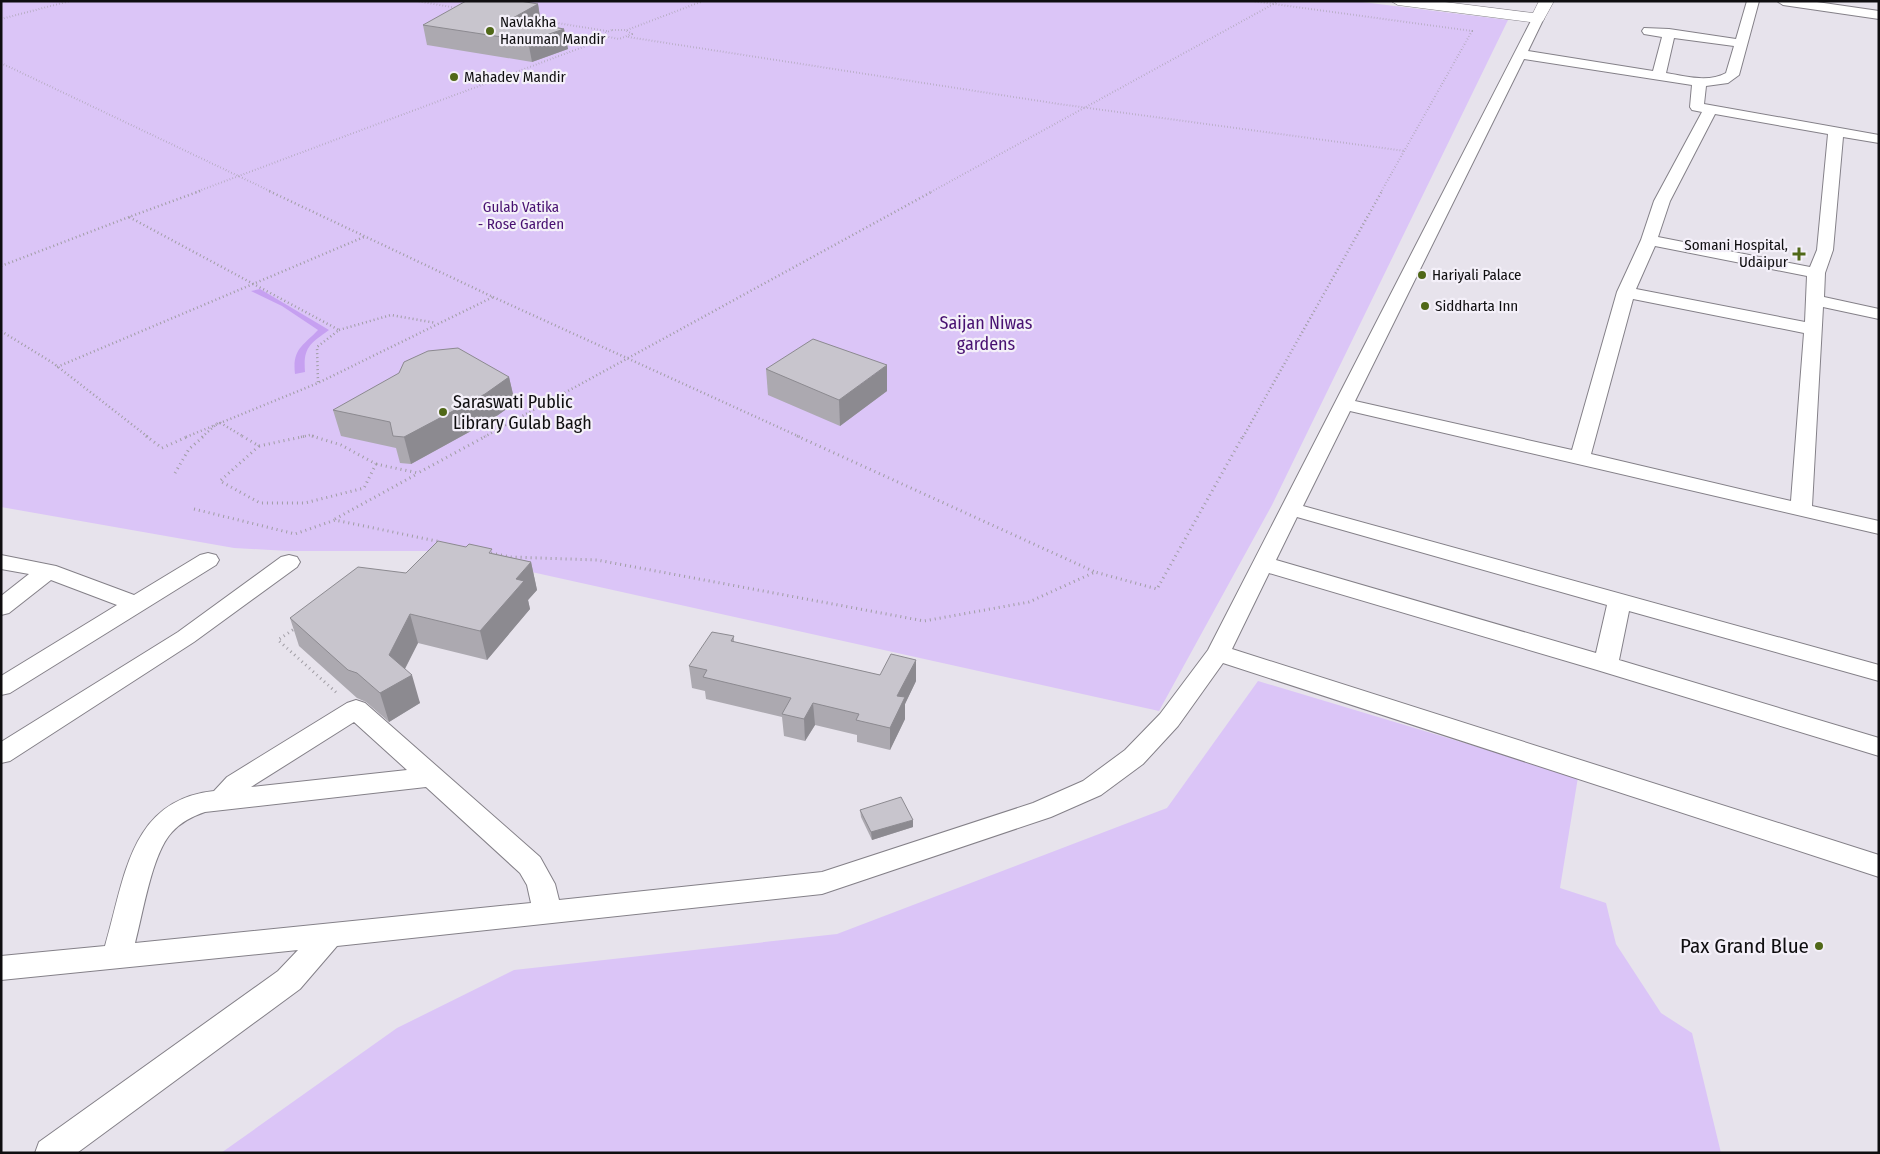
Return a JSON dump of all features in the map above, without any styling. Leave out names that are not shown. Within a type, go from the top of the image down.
[{"type":"main road","points":[[1398,1],[1542,10]]},
{"type":"street","points":[[1520,54],[1699,82],[1713,82],[1732,75],[1752,1]]},
{"type":"street","points":[[1783,1],[1879,15]]},
{"type":"street","points":[[1,968],[822,884],[1042,810],[1092,788],[1134,757],[1169,720],[1218,653],[1542,10]]},
{"type":"street","points":[[1648,31],[1740,43]]},
{"type":"street","points":[[1658,76],[1669,34]]},
{"type":"street","points":[[1699,82],[1697,107],[1879,139]]},
{"type":"street","points":[[1580,458],[1626,292],[1649,240],[1662,201],[1711,110]]},
{"type":"street","points":[[1801,510],[1816,273],[1825,250],[1836,132]]},
{"type":"street","points":[[1649,240],[1816,273]]},
{"type":"street","points":[[1626,292],[1813,330]]},
{"type":"street","points":[[1815,300],[1879,314]]},
{"type":"street","points":[[1344,404],[1879,528]]},
{"type":"street","points":[[1291,509],[1879,673]]},
{"type":"street","points":[[1,687],[208,560]]},
{"type":"street","points":[[1,562],[48,572],[136,604]]},
{"type":"street","points":[[1,754],[186,637],[288,562]]},
{"type":"street","points":[[1263,564],[1606,664],[1879,747]]},
{"type":"street","points":[[1,608],[48,572]]},
{"type":"street","points":[[1606,664],[1620,601]]},
{"type":"street","points":[[1218,653],[1879,866]]},
{"type":"street","points":[[221,800],[236,784],[356,709],[530,865],[541,884],[548,913]]},
{"type":"street","points":[[116,956],[148,844],[163,824],[176,814],[196,804],[221,800],[432,777]]},
{"type":"street","points":[[51,1153],[289,980],[329,935]]},
{"type":"path","points":[[1,19],[70,1]]},
{"type":"path","points":[[416,1],[464,9]]},
{"type":"path","points":[[436,4],[440,1]]},
{"type":"path","points":[[531,20],[607,32],[627,30],[704,1]]},
{"type":"path","points":[[1,63],[493,298],[1095,572],[1157,589],[1472,31],[1252,1]]},
{"type":"path","points":[[194,510],[296,534],[335,520],[1279,1]]},
{"type":"path","points":[[627,30],[632,34],[628,37]]},
{"type":"path","points":[[607,32],[604,34],[607,38]]},
{"type":"path","points":[[1,266],[607,38],[628,37],[1085,108],[1405,151]]},
{"type":"path","points":[[129,217],[339,330]]},
{"type":"path","points":[[57,366],[365,236]]},
{"type":"path","points":[[1,331],[57,366],[162,448],[219,422],[318,383],[437,323],[493,298]]},
{"type":"path","points":[[318,383],[317,347],[339,330],[391,315],[437,323]]},
{"type":"path","points":[[219,422],[259,446]]},
{"type":"path","points":[[176,473],[189,449],[219,422]]},
{"type":"path","points":[[376,464],[364,488],[305,503],[260,503],[220,481],[259,446],[310,436],[341,445],[376,464],[418,473]]},
{"type":"path","points":[[335,520],[443,543]]},
{"type":"path","points":[[482,551],[511,557],[598,560],[924,621],[1029,602],[1095,572]]},
{"type":"path","points":[[302,623],[278,640],[356,709]]},
{"type":"green space","name":"Saijan Niwas gardens","points":[[1,1],[1354,1],[1508,20],[1272,505],[1159,711],[437,551],[288,551],[234,548],[1,507]]},
{"type":"green space","points":[[1258,681],[1578,777],[1560,888],[1606,903],[1616,944],[1661,1013],[1692,1033],[1721,1153],[221,1153],[397,1028],[514,970],[837,934],[1167,808]]},
{"type":"shaded area","points":[[260,289],[329,330],[309,347],[305,357],[305,372],[295,374],[295,359],[303,344],[318,330],[282,306],[251,291]]},
{"type":"building","points":[[466,1],[520,1],[538,4],[511,19],[564,29],[528,41],[423,25]]},
{"type":"building","points":[[813,339],[887,365],[839,400],[766,369]]},
{"type":"building","points":[[458,348],[509,377],[485,394],[404,437],[393,436],[390,422],[333,410],[399,373],[404,362],[428,351]]},
{"type":"building","points":[[438,541],[466,547],[469,544],[492,549],[489,553],[531,562],[516,579],[524,581],[480,631],[410,614],[389,655],[412,675],[380,693],[357,673],[348,670],[290,618],[358,567],[406,573]]},
{"type":"building","points":[[712,632],[734,636],[731,641],[880,675],[891,654],[916,660],[897,696],[905,697],[890,728],[856,720],[859,714],[813,703],[804,719],[782,714],[791,698],[703,677],[707,670],[689,666]]},
{"type":"building","points":[[901,797],[913,820],[871,832],[860,810]]},
{"type":"place","name":"Navlakha Hanuman Mandir","points":[[490,31]]},
{"type":"place","name":"Mahadev Mandir","points":[[454,77]]},
{"type":"place","name":"Somani Hospital, Udaipur","points":[[1799,254]]},
{"type":"place","name":"Hariyali Palace","points":[[1422,275]]},
{"type":"place","name":"Siddharta Inn","points":[[1425,306]]},
{"type":"place","name":"Saraswati Public Library Gulab Bagh","points":[[443,412]]},
{"type":"place","name":"Pax Grand Blue","points":[[1819,946]]},
{"type":"park label","name":"Gulab Vatika - Rose Garden","points":[[521,216]]}]
